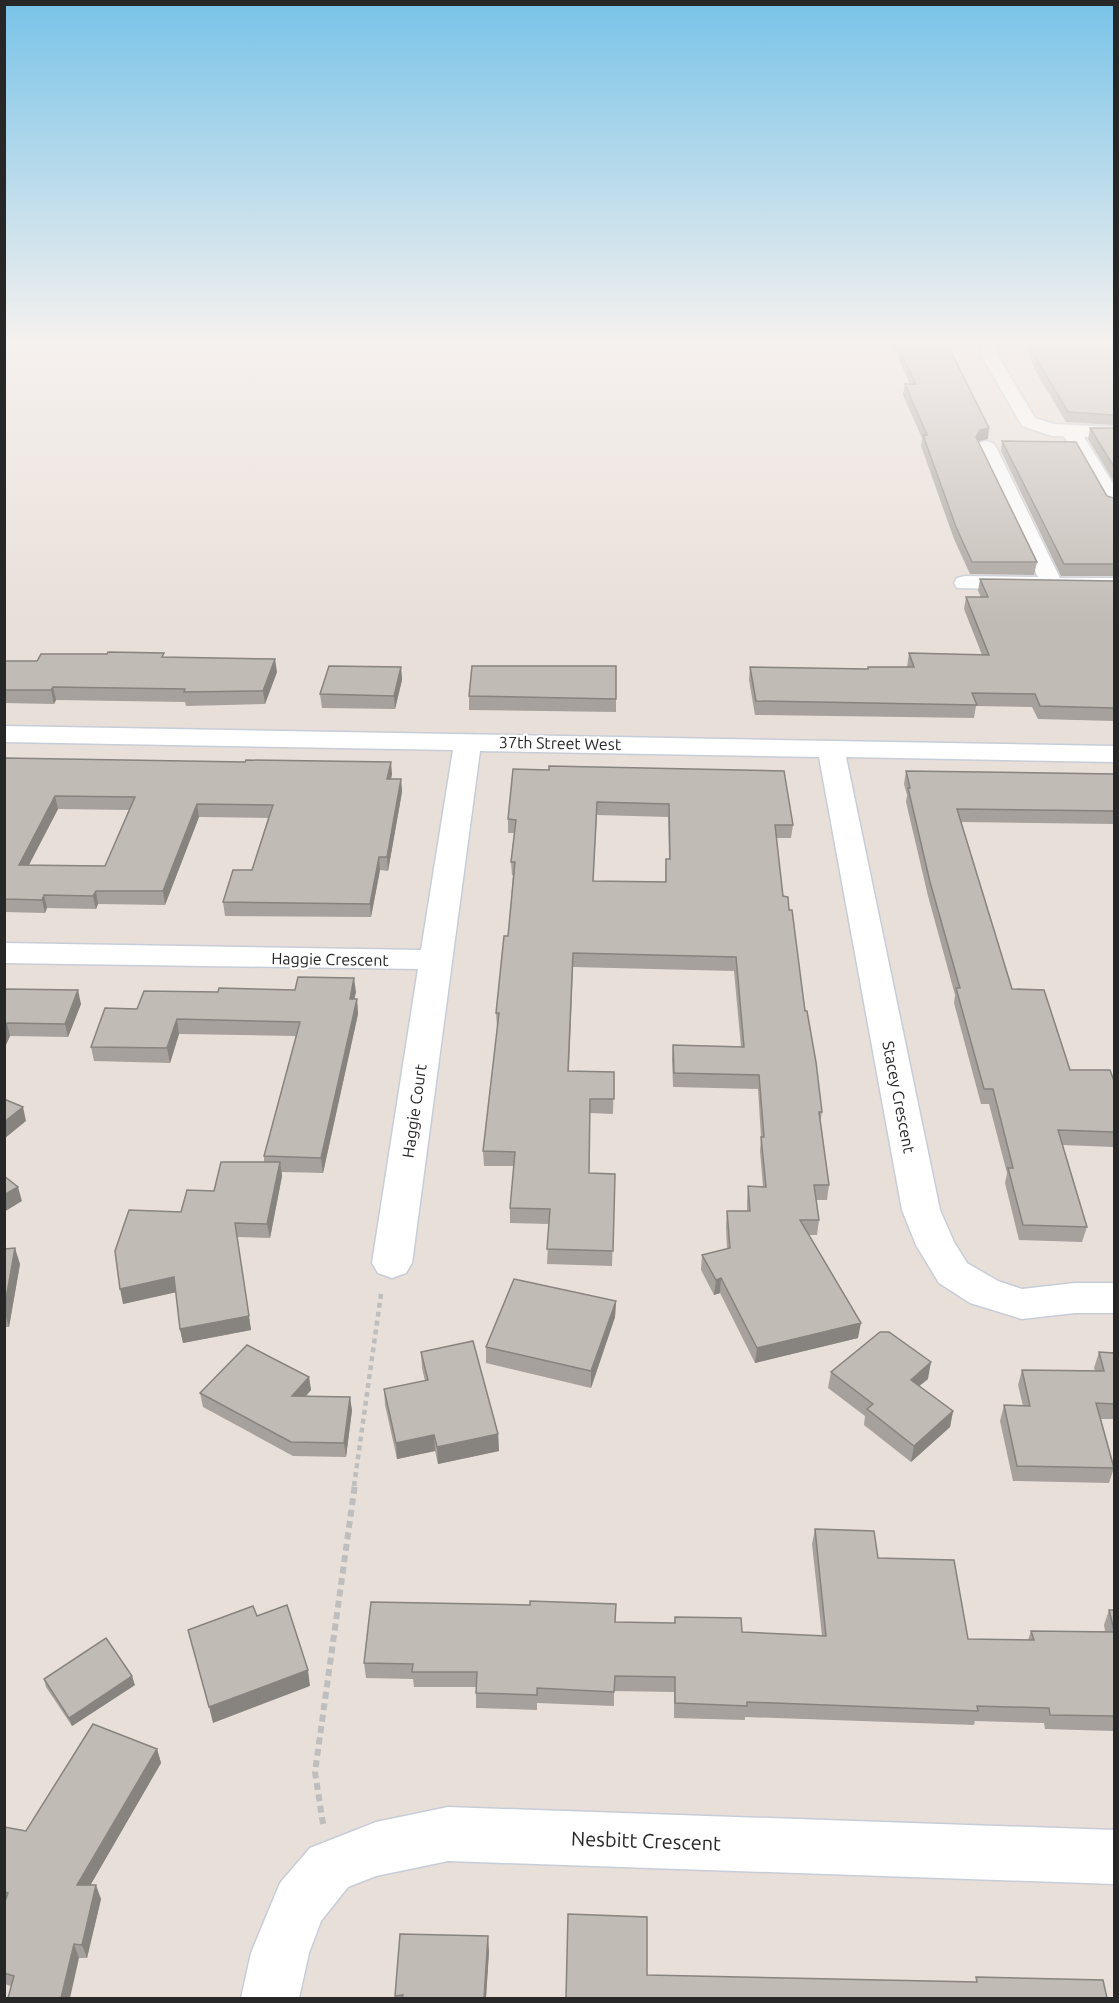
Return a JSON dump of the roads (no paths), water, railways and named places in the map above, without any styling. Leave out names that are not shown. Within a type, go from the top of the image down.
[{"type":"street","points":[[1074,436],[1083,448],[1114,502]]},
{"type":"street","points":[[986,447],[1052,584]]},
{"type":"street","points":[[965,583],[1114,585]]},
{"type":"street","name":"37th Street West","points":[[4,734],[1114,754]]},
{"type":"street","points":[[435,960],[468,742]]},
{"type":"street","name":"Stacey Crescent","points":[[831,749],[921,1210],[936,1245],[953,1273],[984,1292],[1022,1304],[1076,1298],[1114,1298]]},
{"type":"street","name":"Haggie Crescent","points":[[4,953],[435,960]]},
{"type":"street","name":"Haggie Court","points":[[392,1263],[435,960]]},
{"type":"street","name":"Nesbitt Crescent","points":[[270,1998],[280,1953],[300,1903],[329,1867],[376,1849],[448,1834],[1114,1857]]}]
